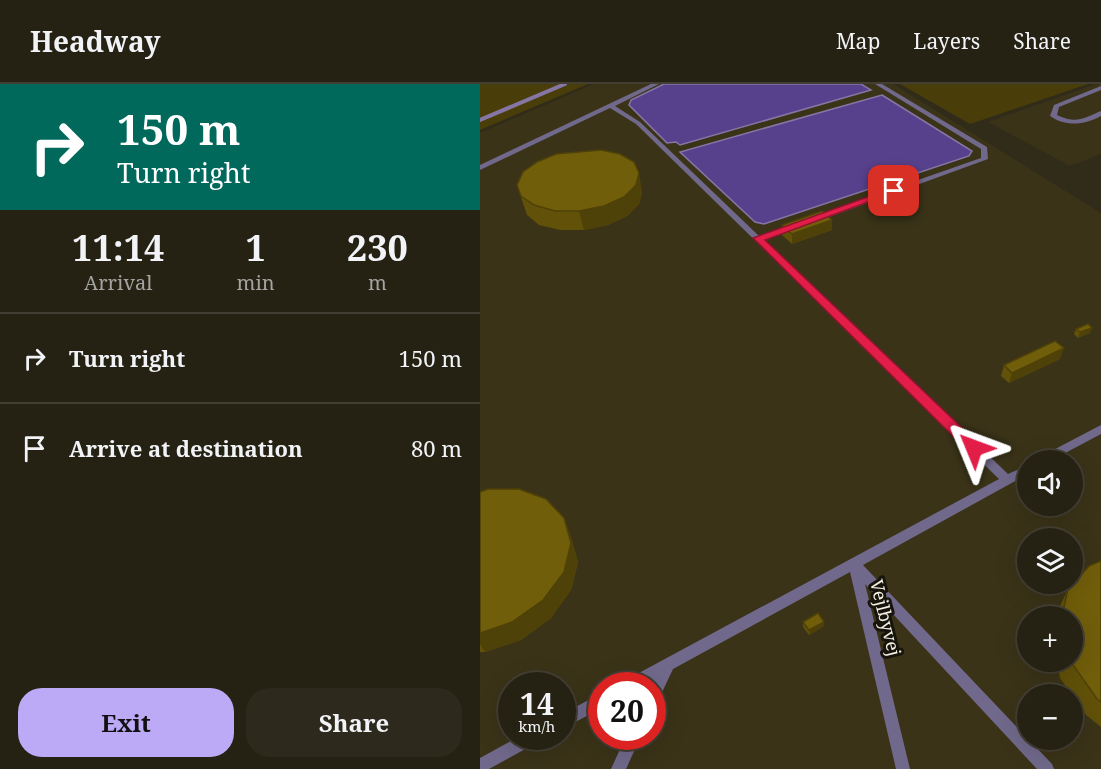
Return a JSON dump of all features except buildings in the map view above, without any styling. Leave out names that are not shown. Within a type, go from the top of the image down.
[{"type":"lane","points":[[480,168],[656,84]]},
{"type":"lane","points":[[758,238],[984,159],[985,148],[878,84]]},
{"type":"lane","points":[[1101,88],[1056,106],[1053,116],[1064,121],[1083,123],[1101,113]]},
{"type":"lane","points":[[610,106],[638,123],[1007,480]]},
{"type":"lane","points":[[1062,450],[1101,429]]},
{"type":"lane","name":"Vejlbyvej","points":[[903,769],[854,564],[1017,475]]},
{"type":"lane","points":[[654,672],[854,564],[1047,769]]},
{"type":"lane","points":[[664,672],[668,664]]},
{"type":"lane","points":[[480,766],[509,750]]},
{"type":"lane","points":[[618,769],[627,750]]},
{"type":"shaded area","points":[[480,84],[588,84],[480,130]]},
{"type":"shaded area","points":[[594,84],[893,84],[1101,213],[1101,769],[480,769],[480,133]]},
{"type":"shaded area","points":[[664,84],[861,84],[871,90],[680,145],[676,142],[667,143],[629,105],[631,100]]},
{"type":"shaded area","points":[[900,84],[1088,84],[970,124]]},
{"type":"shaded area","points":[[1101,84],[1101,154],[1070,166],[988,122]]},
{"type":"shaded area","points":[[882,95],[972,151],[969,156],[764,224],[755,222],[680,152]]},
{"type":"waterway","points":[[480,120],[565,84]]},
{"type":"route","points":[[894,191],[758,238],[974,448]]}]
